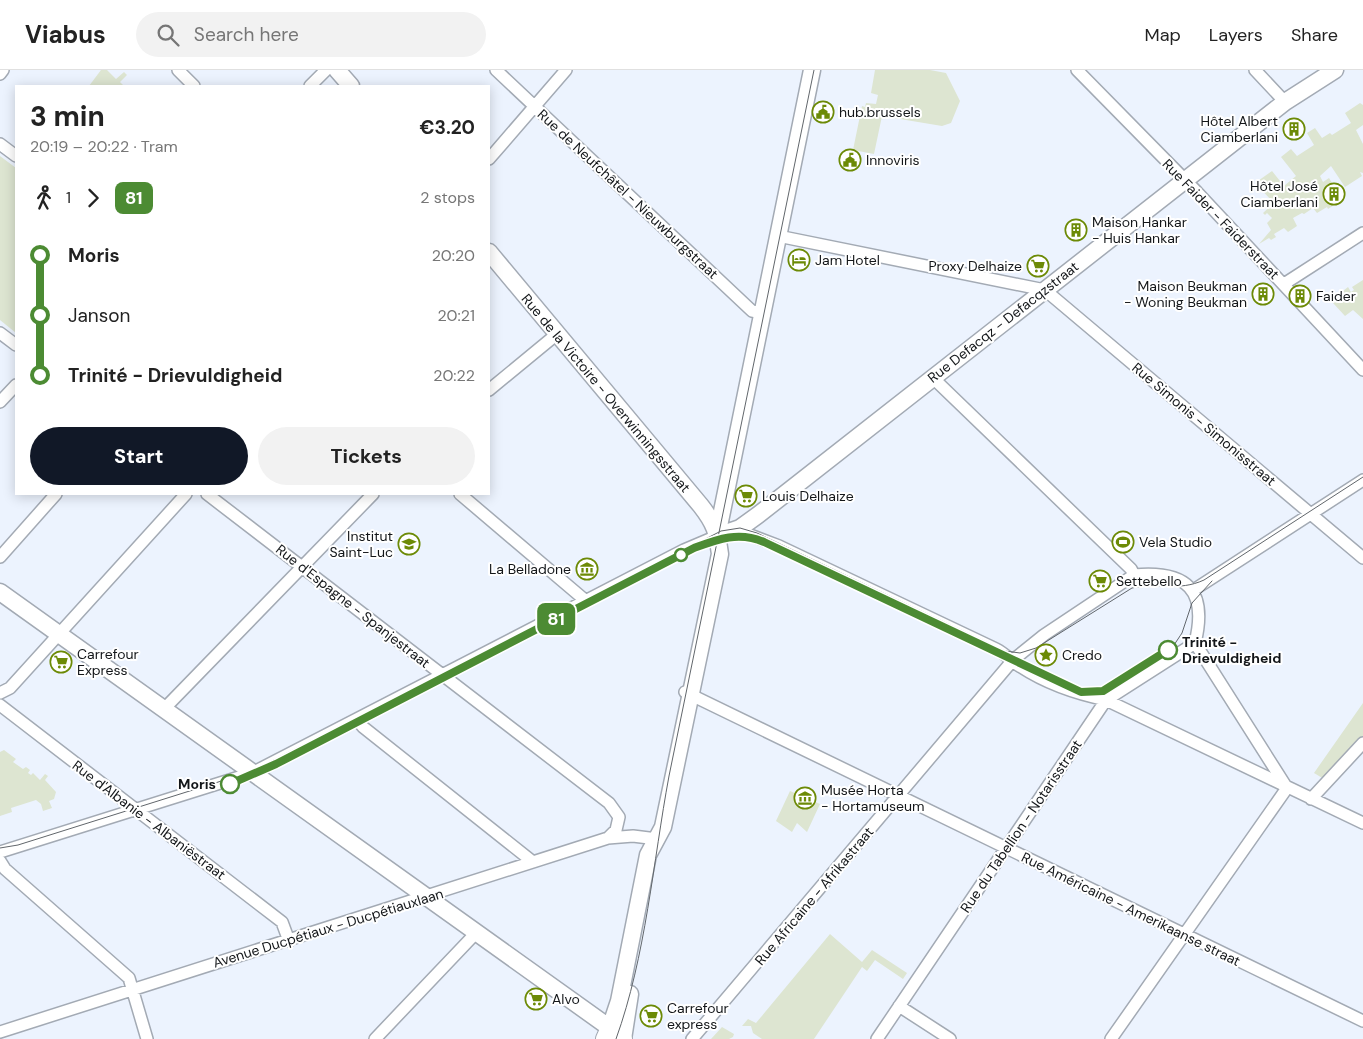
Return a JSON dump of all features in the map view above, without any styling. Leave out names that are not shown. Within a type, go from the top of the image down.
[{"type":"main road","points":[[337,70],[350,85]]},
{"type":"main road","points":[[617,1037],[619,1001],[648,855],[657,838],[662,797],[687,693],[812,70]]},
{"type":"main road","name":"Rue Defacqz - Defacqzstraat","points":[[717,536],[737,530],[1285,102],[1335,70]]},
{"type":"main road","name":"Rue de la Victoire - Overwinningsstraat","points":[[490,253],[701,506],[715,524],[717,536]]},
{"type":"main road","points":[[0,592],[427,897],[617,1037]]},
{"type":"street","points":[[0,74],[3,70]]},
{"type":"street","points":[[178,70],[193,85]]},
{"type":"street","points":[[311,85],[326,70]]},
{"type":"street","name":"Rue de Neufchâtel - Nieuwburgstraat","points":[[496,70],[752,311],[763,313]]},
{"type":"street","points":[[490,158],[566,70]]},
{"type":"street","name":"Rue Faider - Faiderstraat","points":[[1077,70],[1186,181],[1363,370]]},
{"type":"street","points":[[1254,70],[1285,102]]},
{"type":"street","points":[[0,144],[15,155]]},
{"type":"street","points":[[1284,284],[1363,233]]},
{"type":"street","points":[[778,236],[1045,290]]},
{"type":"street","name":"Rue Simonis - Simonisstraat","points":[[1045,290],[1363,558]]},
{"type":"street","points":[[0,333],[15,344]]},
{"type":"street","points":[[490,389],[557,334]]},
{"type":"street","points":[[932,377],[1131,569],[1134,575],[1168,575],[1180,579],[1192,591],[1200,609],[1195,642],[1287,788]]},
{"type":"street","points":[[0,402],[15,386]]},
{"type":"street","points":[[1192,591],[1363,480]]},
{"type":"street","points":[[0,557],[55,495]]},
{"type":"street","points":[[0,693],[10,688],[185,495]]},
{"type":"street","name":"Rue d'Espagne - Spanjestraat","points":[[208,495],[616,810],[619,824],[608,838]]},
{"type":"street","points":[[164,709],[372,495]]},
{"type":"street","points":[[461,495],[586,601]]},
{"type":"street","points":[[737,530],[779,546],[996,649],[1020,667],[1075,694],[1106,700],[1363,823]]},
{"type":"street","points":[[0,852],[252,773],[684,550],[717,536]]},
{"type":"street","name":"Rue Africaine - Afrikastraat","points":[[692,1039],[1013,660],[1044,634],[1134,575]]},
{"type":"street","name":"Rue du Tabellion - Notarisstraat","points":[[877,1039],[1106,700],[1195,642]]},
{"type":"street","name":"Rue Américaine - Amerikaanse straat","points":[[687,693],[1363,1022]]},
{"type":"street","name":"Rue d'Albanie - Albaniëstraat","points":[[0,705],[282,922],[289,940]]},
{"type":"street","points":[[356,720],[533,862]]},
{"type":"street","points":[[1311,799],[1363,743]]},
{"type":"street","points":[[1111,1039],[1287,788]]},
{"type":"street","name":"Avenue Ducpétiaux - Ducpétiauxlaan","points":[[0,1032],[608,838],[633,836],[657,838]]},
{"type":"street","points":[[0,861],[5,869],[129,978],[147,1039]]},
{"type":"street","points":[[375,1039],[475,934]]},
{"type":"street","points":[[899,1006],[950,1039]]},
{"type":"green space","points":[[101,70],[107,70],[116,79],[124,72],[127,75],[120,82],[123,85],[90,85]]},
{"type":"green space","points":[[875,70],[930,70],[946,73],[960,101],[951,123],[942,126],[882,116],[874,154],[853,150],[862,106],[865,107],[866,103],[876,104],[878,95],[871,93]]},
{"type":"green space","points":[[1360,103],[1363,105],[1363,125],[1356,130],[1363,144],[1363,173],[1360,172],[1362,176],[1345,187],[1331,166],[1320,176],[1323,182],[1329,178],[1332,183],[1327,187],[1337,203],[1317,213],[1313,208],[1304,214],[1302,213],[1293,218],[1297,226],[1288,232],[1284,228],[1274,234],[1276,237],[1271,240],[1269,238],[1259,244],[1271,230],[1267,223],[1272,218],[1267,213],[1265,215],[1263,213],[1274,203],[1255,183],[1272,171],[1284,186],[1296,176],[1281,157],[1291,149],[1297,156],[1314,145],[1307,133],[1315,128],[1322,138],[1330,133],[1332,135],[1351,123],[1345,113]]},
{"type":"green space","points":[[0,156],[15,167],[15,332],[0,320]]},
{"type":"green space","points":[[1363,280],[1363,319],[1353,310],[1345,316],[1333,303],[1345,295],[1343,291],[1348,287],[1351,292],[1354,290],[1352,287]]},
{"type":"green space","points":[[1363,703],[1363,737],[1324,779],[1314,773]]},
{"type":"green space","points":[[4,750],[16,759],[13,762],[23,769],[26,767],[30,770],[28,773],[31,775],[33,773],[40,780],[45,774],[48,776],[45,780],[56,792],[54,799],[49,801],[52,808],[43,811],[41,804],[36,800],[11,808],[12,812],[0,816],[0,752]]},
{"type":"green space","points":[[790,791],[820,804],[807,832],[797,823],[792,832],[776,821]]},
{"type":"green space","points":[[830,934],[862,962],[872,950],[907,973],[903,979],[875,960],[867,971],[862,967],[814,1039],[762,1039],[753,1033],[751,1026],[742,1026],[748,1019],[756,1023]]},
{"type":"green space","points":[[722,1027],[734,1034],[733,1037],[729,1039],[711,1039]]},
{"type":"tram line","points":[[616,1039],[635,975],[642,942],[669,776],[814,70]]},
{"type":"tram line","points":[[0,848],[18,845],[250,772],[721,531],[740,528],[757,533],[1005,651],[1020,653],[1036,648],[1132,588],[1141,586],[1177,586],[1195,584],[1204,580],[1363,477]]},
{"type":"tram line","name":"81","points":[[230,784],[276,764],[694,548],[719,539],[740,535],[759,539],[1081,692],[1103,691],[1168,650]]},
{"type":"tram line","points":[[715,540],[734,536],[751,537]]},
{"type":"tram line","points":[[1000,654],[1074,689],[1088,693],[1103,691],[1174,645],[1182,633],[1192,603],[1212,581]]},
{"type":"place","name":"hub.brussels","points":[[823,112]]},
{"type":"place","name":"Hôtel Albert Ciamberlani","points":[[1294,129]]},
{"type":"place","name":"Innoviris","points":[[850,160]]},
{"type":"place","name":"Hôtel José Ciamberlani","points":[[1334,194]]},
{"type":"place","name":"Maison Hankar - Huis Hankar","points":[[1076,230]]},
{"type":"place","name":"Jam Hotel","points":[[799,260]]},
{"type":"place","name":"Proxy Delhaize","points":[[1038,266]]},
{"type":"place","name":"Maison Beukman - Woning Beukman","points":[[1263,294]]},
{"type":"place","name":"Faider","points":[[1300,296]]},
{"type":"place","name":"Louis Delhaize","points":[[746,496]]},
{"type":"place","name":"Vela Studio","points":[[1123,542]]},
{"type":"place","name":"Institut Saint-Luc","points":[[409,544]]},
{"type":"place","name":"La Belladone","points":[[587,569]]},
{"type":"place","name":"Settebello","points":[[1100,581]]},
{"type":"place","name":"Trinité - Drievuldigheid","points":[[1168,650]]},
{"type":"place","name":"Credo","points":[[1046,655]]},
{"type":"place","name":"Carrefour Express","points":[[61,662]]},
{"type":"place","name":"Moris","points":[[230,784]]},
{"type":"place","name":"Musée Horta - Hortamuseum","points":[[805,798]]},
{"type":"place","name":"Alvo","points":[[536,999]]},
{"type":"place","name":"Carrefour express","points":[[651,1016]]}]
